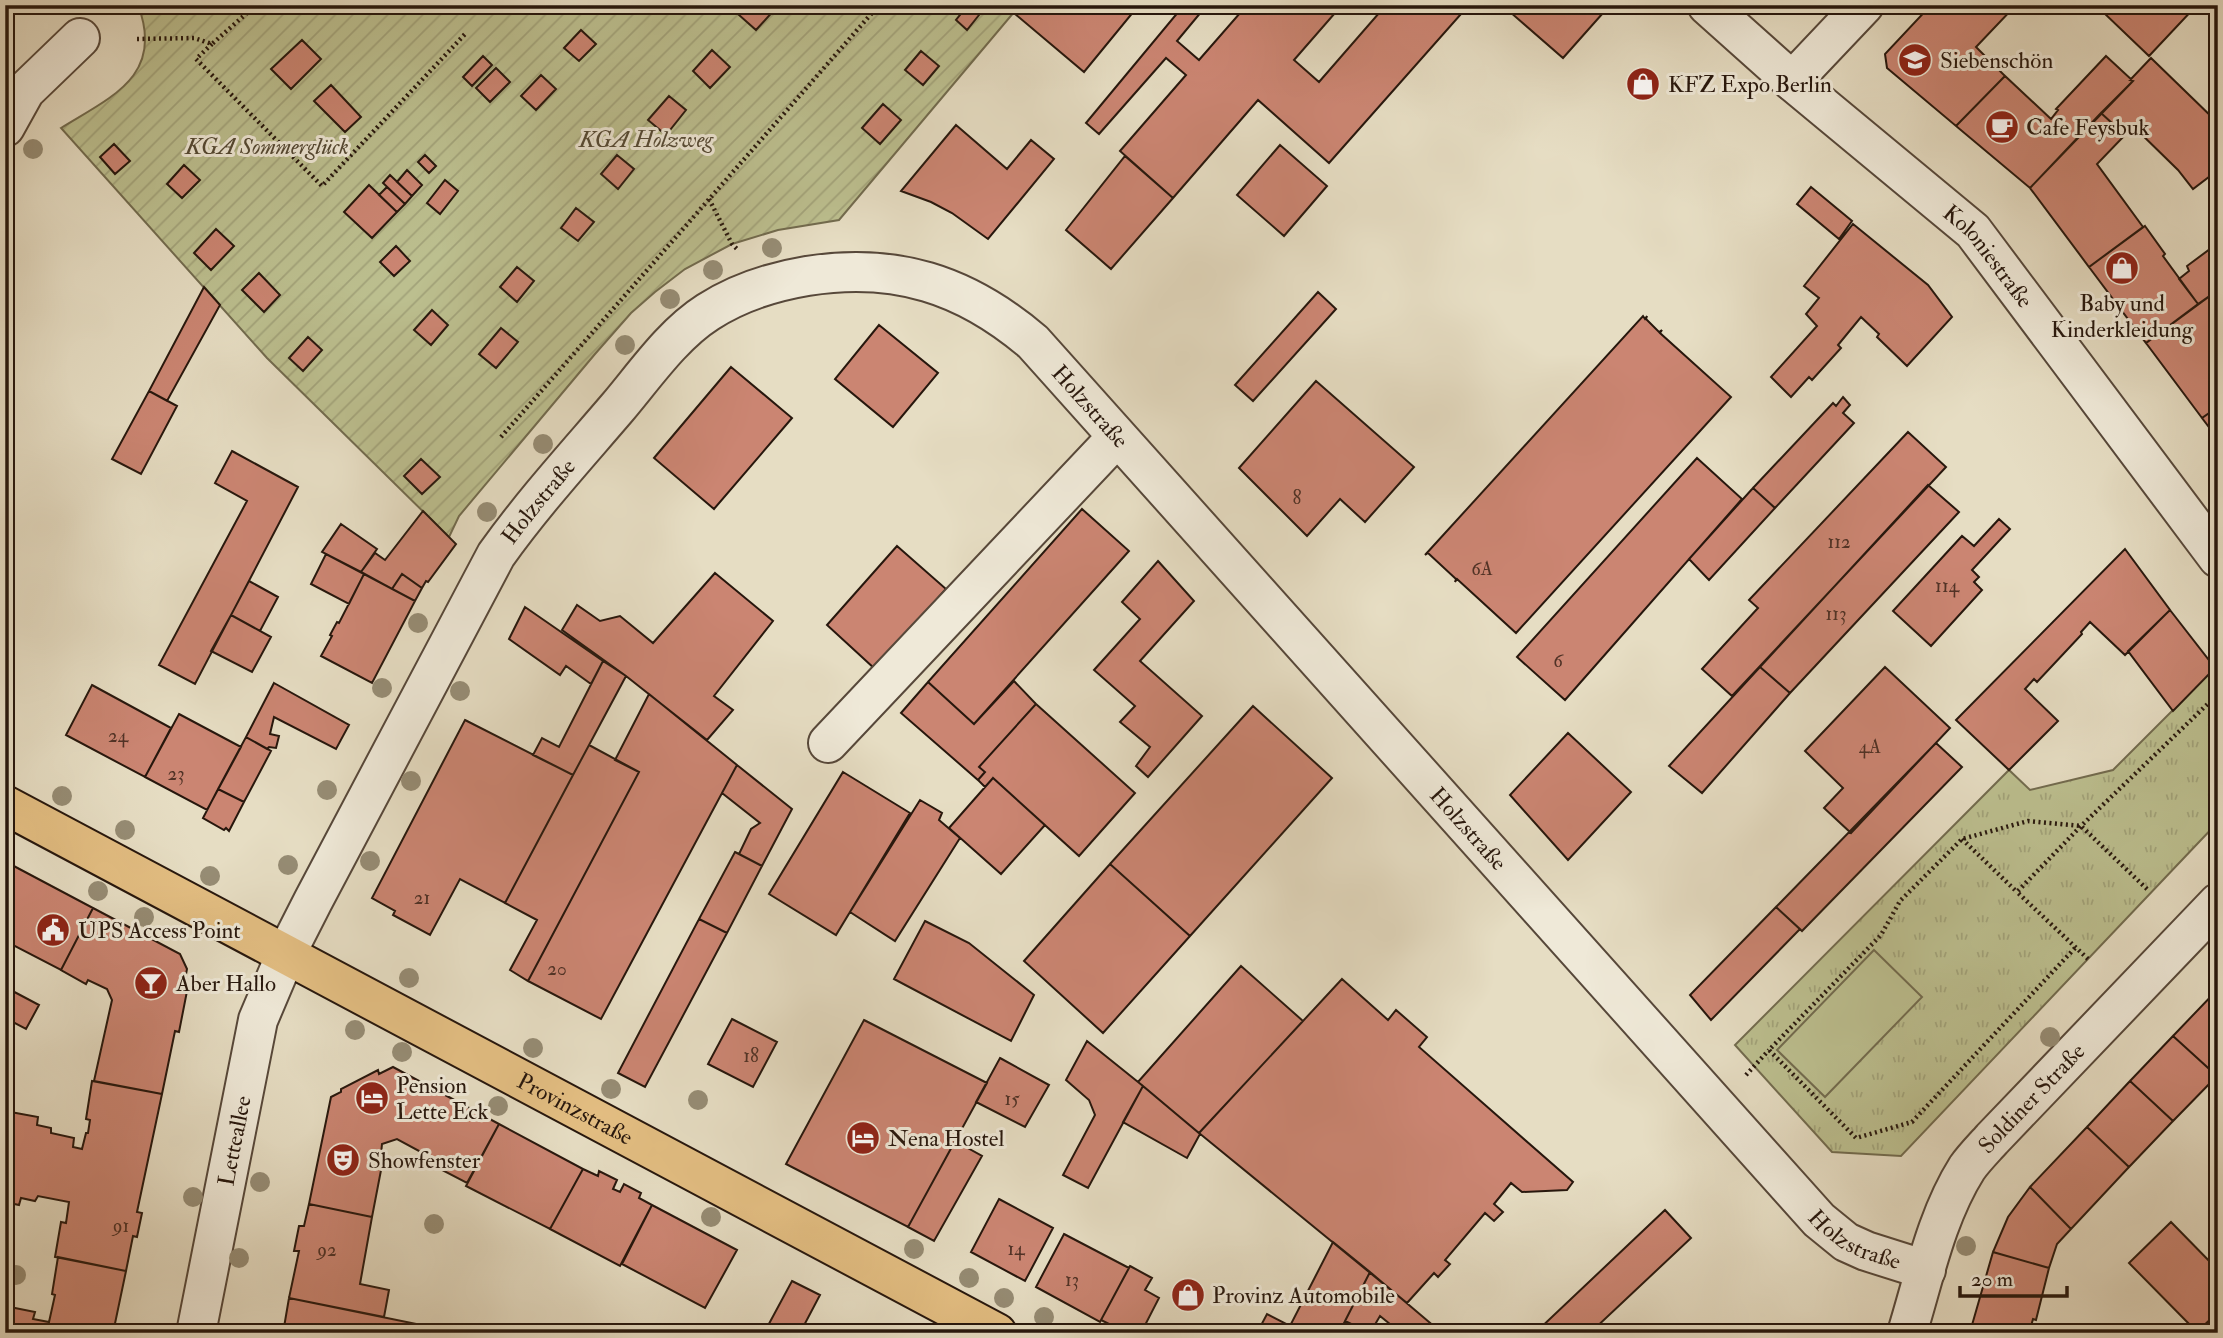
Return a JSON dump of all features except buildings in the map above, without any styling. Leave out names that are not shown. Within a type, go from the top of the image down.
[{"type":"main road","name":"Provinzstraße","points":[[5,805],[997,1333]]},
{"type":"street","name":"Koloniestraße","points":[[1707,5],[1792,81],[1973,231],[2218,558]]},
{"type":"street","points":[[1792,81],[1864,5]]},
{"type":"street","points":[[5,127],[25,91],[80,38]]},
{"type":"street","name":"Holzstraße","points":[[286,954],[496,555],[519,523],[673,341],[706,313],[737,295],[778,281],[829,272],[862,270],[900,274],[971,299],[1013,325],[1032,342],[1819,1220],[1846,1242],[1926,1270]]},
{"type":"street","points":[[828,743],[1117,436]]},
{"type":"street","name":"Soldiner Straße","points":[[1907,1333],[1952,1196],[1968,1167],[2218,903]]},
{"type":"street","name":"Letteallee","points":[[196,1333],[258,1020],[286,954]]},
{"type":"path","points":[[256,5],[196,59],[322,186],[466,33]]},
{"type":"path","points":[[501,437],[879,5]]},
{"type":"path","points":[[137,39],[194,38],[212,44]]},
{"type":"path","points":[[709,199],[738,250]]},
{"type":"path","points":[[2017,892],[2081,826],[2218,694]]},
{"type":"path","points":[[1746,1075],[1881,936],[1900,901],[1962,839],[2028,821],[2081,826],[2148,890]]},
{"type":"path","points":[[1962,839],[2088,959]]},
{"type":"path","points":[[1769,1050],[1856,1138],[1912,1122],[2075,948]]},
{"type":"green space","name":"KGA Holzweg","points":[[138,5],[1020,5],[839,220],[778,230],[732,244],[685,269],[631,313],[459,516],[449,537],[267,358],[61,128],[114,94],[139,67],[144,50],[144,29]]},
{"type":"green space","points":[[2215,668],[2218,672],[2218,822],[1901,1156],[1832,1152],[1735,1045],[2009,770],[2030,790],[2113,770]]},
{"type":"green space","points":[[1874,950],[1922,997],[1825,1097],[1777,1050]]},
{"type":"place","name":"Siebenschön","points":[[1915,60]]},
{"type":"place","name":"KFZ Expo Berlin","points":[[1643,84]]},
{"type":"place","name":"Cafe Feysbuk","points":[[2002,127]]},
{"type":"place","name":"Baby und Kinderkleidung","points":[[2122,268]]},
{"type":"place","name":"UPS Access Point","points":[[53,930]]},
{"type":"place","name":"Aber Hallo","points":[[151,983]]},
{"type":"place","name":"Pension Lette Eck","points":[[372,1098]]},
{"type":"place","name":"Nena Hostel","points":[[863,1138]]},
{"type":"place","name":"Showfenster","points":[[343,1160]]},
{"type":"place","name":"Provinz Automobile","points":[[1188,1295]]},
{"type":"park label","name":"KGA Sommerglück","points":[[267,146]]}]
